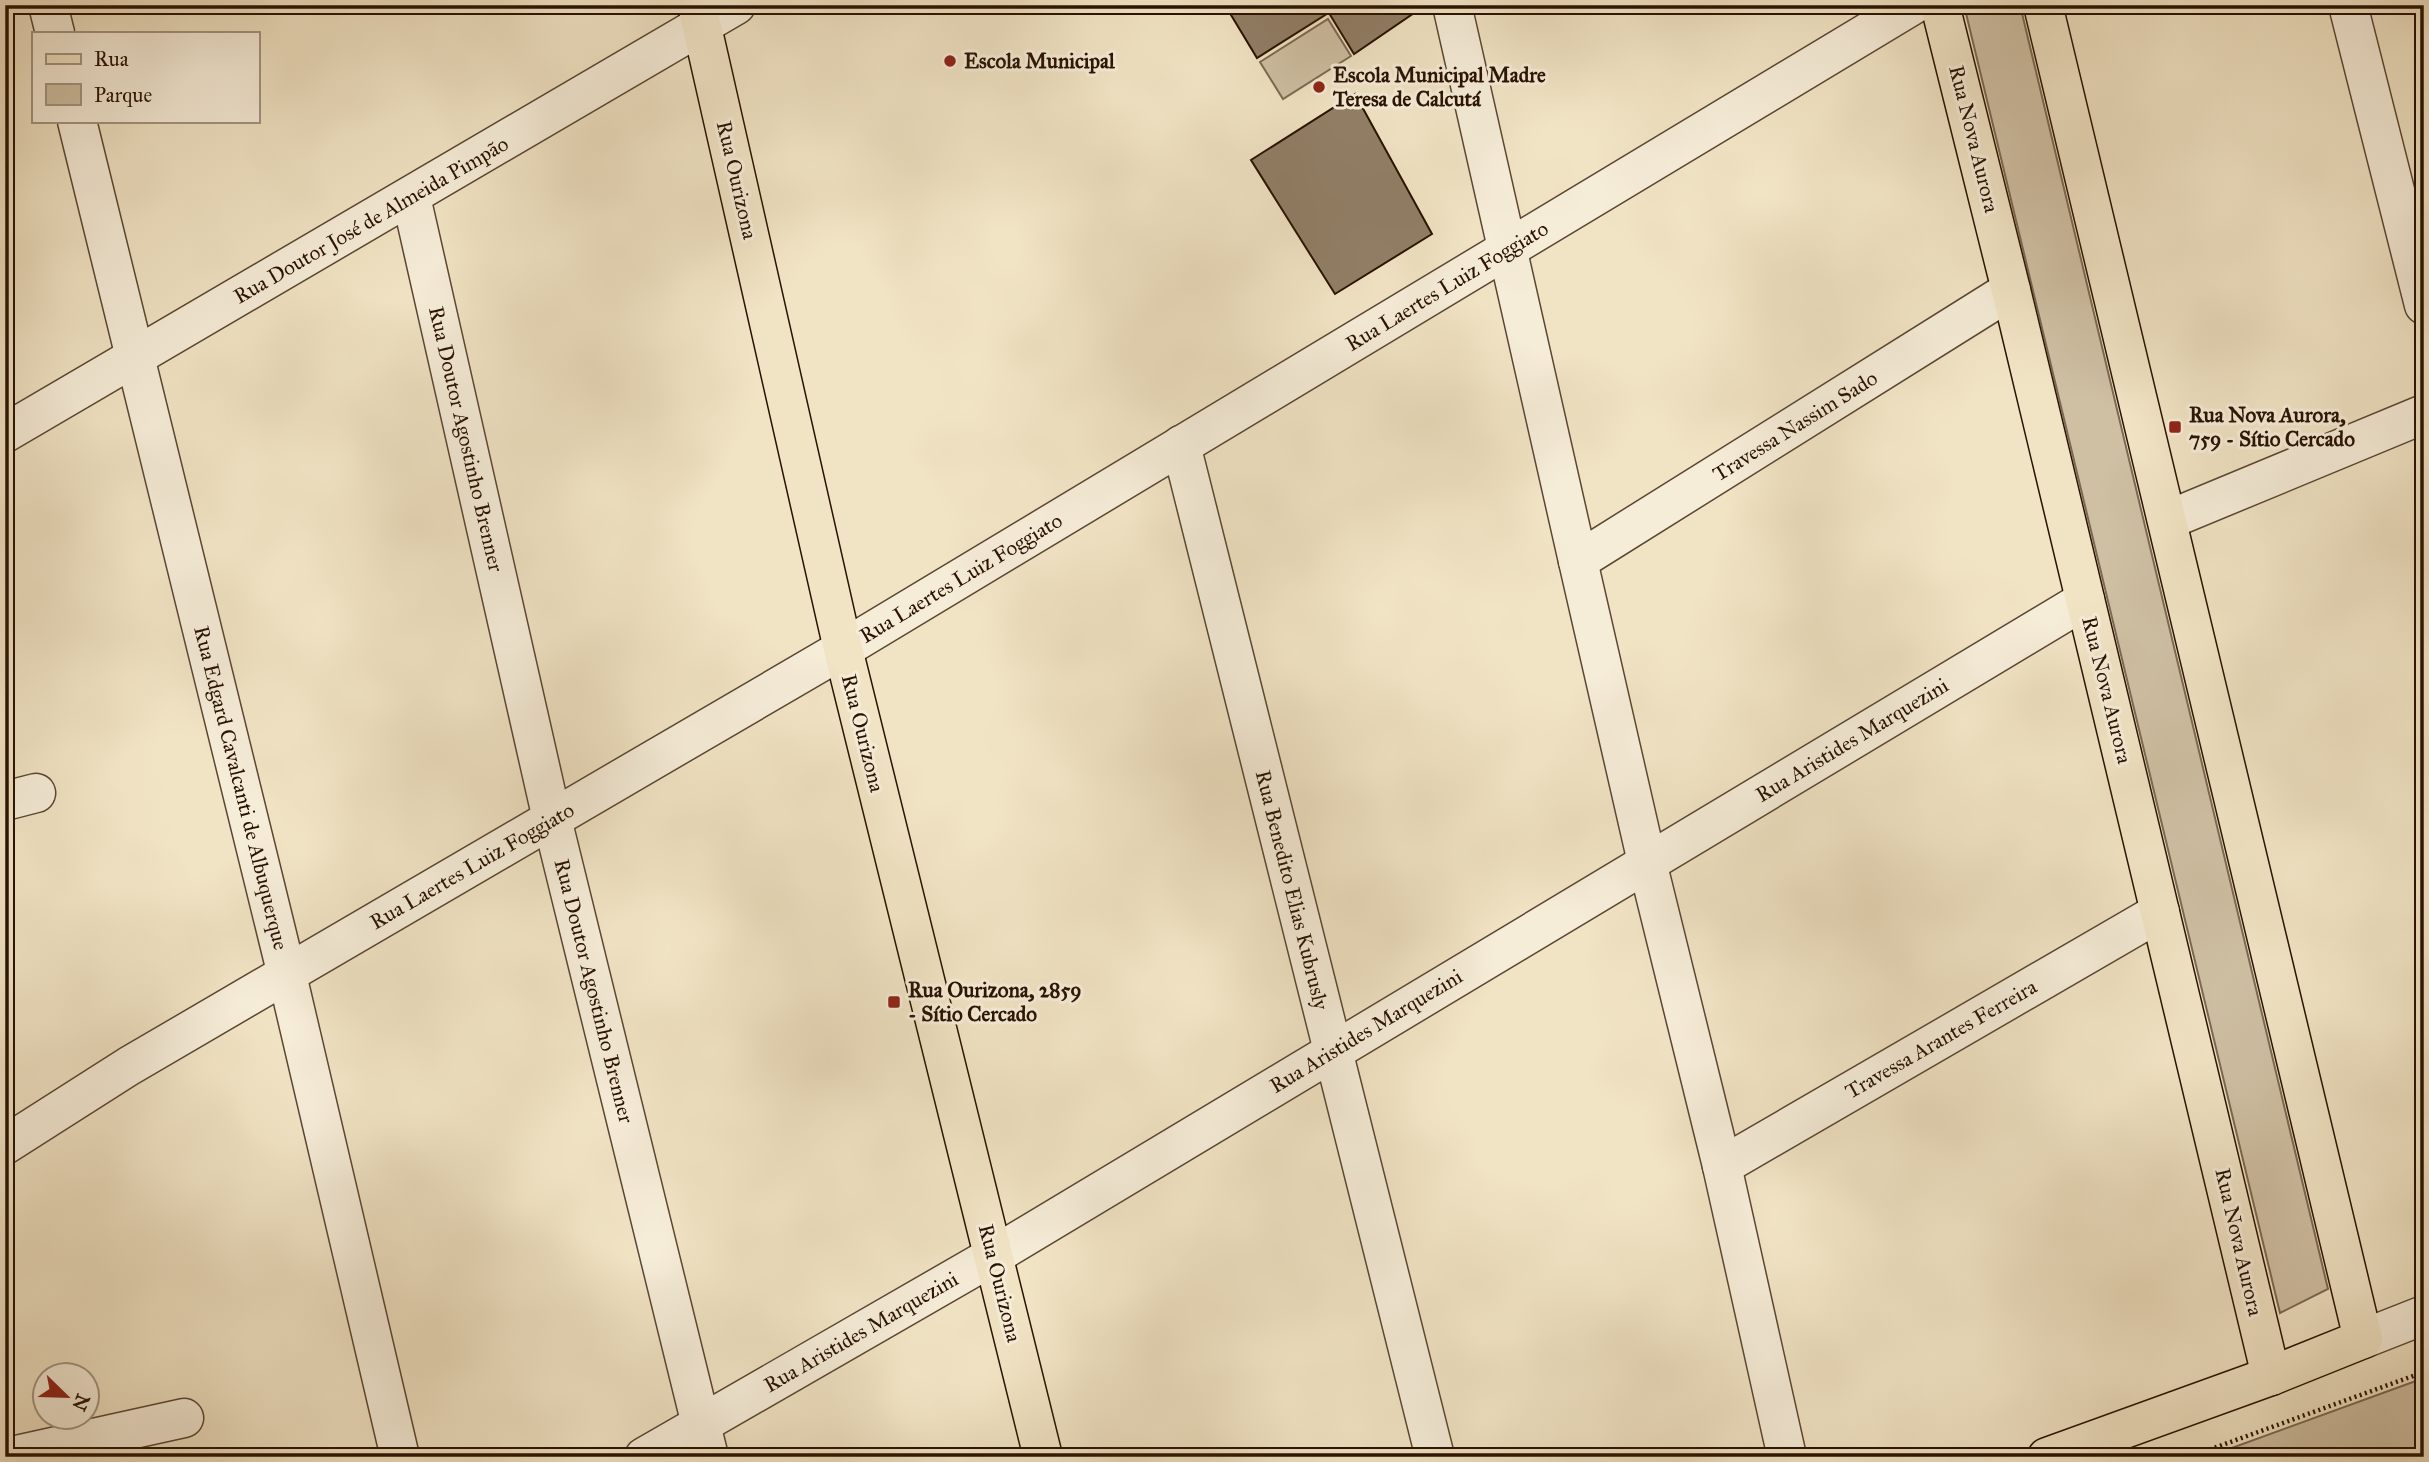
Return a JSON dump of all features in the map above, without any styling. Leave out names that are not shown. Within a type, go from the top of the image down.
[{"type":"main road","name":"Rua Nova Aurora","points":[[1940,5],[2011,290],[2271,1376]]},
{"type":"main road","points":[[2043,5],[2363,1339],[2271,1376],[2048,1457]]},
{"type":"main road","name":"Rua Ourizona","points":[[700,15],[843,649],[1043,1457]]},
{"type":"street","points":[[48,5],[55,32]]},
{"type":"street","name":"Rua Doutor José de Almeida Pimpão","points":[[5,433],[411,197],[700,15],[736,5]]},
{"type":"street","points":[[1452,5],[1647,862],[1722,1166],[1787,1457]]},
{"type":"street","name":"Rua Laertes Luiz Foggiato","points":[[5,1145],[129,1066],[843,649],[1913,5]]},
{"type":"street","points":[[2348,5],[2424,305]]},
{"type":"street","name":"Rua Edgard Cavalcanti de Albuquerque","points":[[77,122],[287,975],[400,1457]]},
{"type":"street","name":"Rua Doutor Agostinho Brenner","points":[[411,197],[552,819],[704,1441]]},
{"type":"street","name":"Travessa Nassim Sado","points":[[1578,561],[2011,290]]},
{"type":"street","points":[[2168,520],[2424,414]]},
{"type":"street","name":"Rua Benedito Elias Kubrusly","points":[[1181,445],[1435,1457]]},
{"type":"street","name":"Rua Aristides Marquezini","points":[[644,1457],[704,1441],[993,1256],[2085,600]]},
{"type":"street","name":"Travessa Arantes Ferreira","points":[[1722,1166],[2160,912]]},
{"type":"street","points":[[2363,1339],[2424,1315]]},
{"type":"street","points":[[7,1457],[184,1418]]},
{"type":"path","points":[[2189,1457],[2424,1372]]},
{"type":"green space","points":[[1964,5],[2020,5],[2328,1289],[2280,1313]]},
{"type":"green space","points":[[1328,19],[1351,56],[1283,99],[1260,62]]},
{"type":"green space","points":[[2424,1378],[2424,1457],[2207,1457]]},
{"type":"building","points":[[1225,5],[1341,5],[1257,58]]},
{"type":"building","points":[[1341,5],[1412,5],[1414,13],[1354,54],[1329,13]]},
{"type":"building","points":[[1355,94],[1432,234],[1335,294],[1251,160]]},
{"type":"place","name":"Escola Municipal","points":[[950,61]]},
{"type":"place","name":"Escola Municipal Madre Teresa de Calcutá","points":[[1319,87]]},
{"type":"place","name":"Rua Nova Aurora, 759 - Sítio Cercado","points":[[2175,427]]},
{"type":"place","name":"Rua Ourizona, 2859 - Sítio Cercado","points":[[894,1002]]}]
